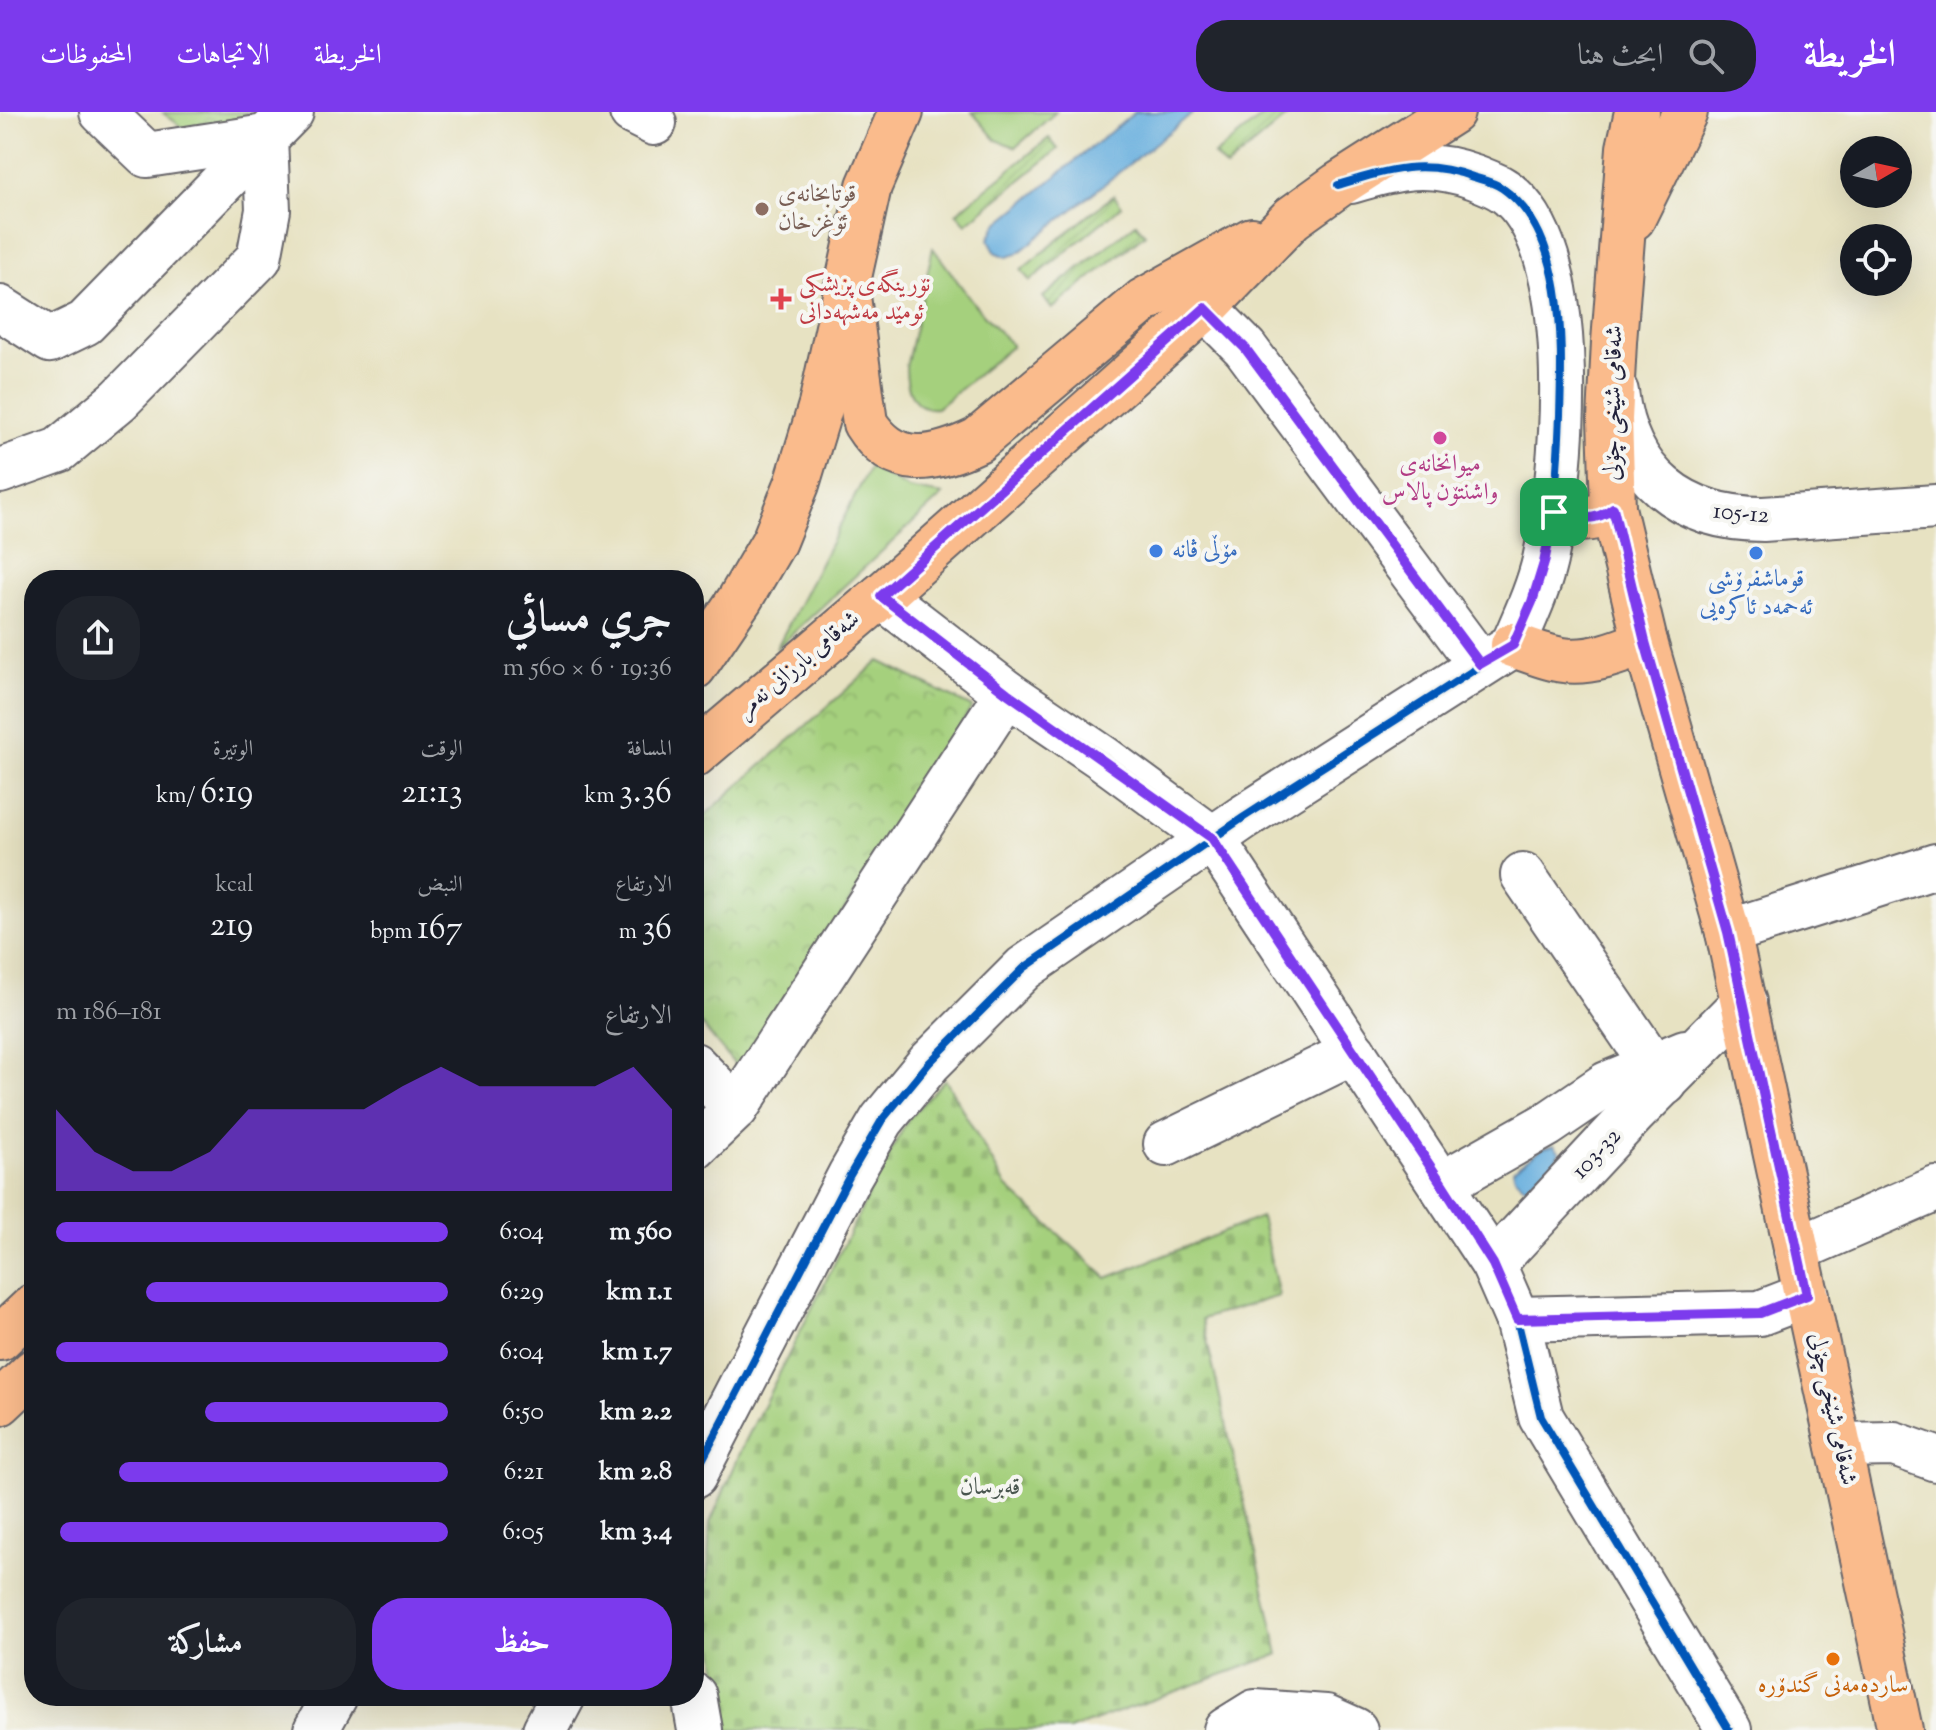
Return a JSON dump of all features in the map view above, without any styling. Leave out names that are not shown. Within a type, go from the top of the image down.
[{"type":"main road","points":[[704,652],[774,541],[797,484],[821,405],[869,186],[874,112]]},
{"type":"main road","points":[[869,186],[901,112]]},
{"type":"main road","points":[[1338,185],[1395,112]]},
{"type":"main road","name":"شەقامی بارزانی نەمر","points":[[704,746],[881,596],[1205,308],[1292,218],[1452,112]]},
{"type":"main road","points":[[1622,241],[1685,112]]},
{"type":"main road","name":"شەقامی شێخی چۆلی","points":[[1631,124],[1610,419],[1613,508],[1645,642],[1728,932],[1900,1730]]},
{"type":"main road","points":[[847,289],[865,423],[877,442],[888,450],[910,456],[930,456],[959,449],[978,440],[1143,301],[1292,218]]},
{"type":"main road","points":[[1554,512],[1567,518],[1590,518],[1613,508]]},
{"type":"main road","points":[[1497,655],[1580,661],[1622,652],[1645,642]]},
{"type":"main road","points":[[0,1338],[24,1315]]},
{"type":"main road","points":[[0,1403],[24,1380]]},
{"type":"street","points":[[102,112],[147,155],[278,124]]},
{"type":"street","points":[[0,308],[50,340],[85,323],[278,124]]},
{"type":"street","points":[[0,471],[59,450],[119,400],[259,258],[278,124]]},
{"type":"street","points":[[704,1457],[850,1175],[882,1120],[929,1063],[1024,968],[1212,838],[1497,655],[1532,602],[1554,512],[1559,449],[1560,327],[1544,246],[1528,215],[1512,196],[1499,186],[1465,174],[1416,165],[1389,169],[1338,185]]},
{"type":"street","points":[[1205,308],[1245,348],[1497,655]]},
{"type":"street","name":"105-12","points":[[1614,342],[1616,396],[1621,422],[1631,447],[1655,479],[1686,504],[1711,514],[1737,519],[1936,507]]},
{"type":"street","points":[[881,596],[1007,693],[1212,838],[1493,1264],[1517,1319],[1541,1417],[1729,1730]]},
{"type":"street","points":[[704,1138],[736,1108],[1007,693]]},
{"type":"street","points":[[1728,932],[1936,866]]},
{"type":"street","points":[[1523,875],[1658,1074]]},
{"type":"street","name":"103-32","points":[[1493,1264],[1658,1074],[1702,1044],[1744,1002]]},
{"type":"street","points":[[1166,1144],[1354,1052]]},
{"type":"street","name":"103-32","points":[[1442,1184],[1536,1131],[1607,1084],[1658,1074]]},
{"type":"street","points":[[704,1075],[736,1108]]},
{"type":"street","points":[[1796,1250],[1936,1189]]},
{"type":"street","points":[[1517,1319],[1760,1313],[1807,1295]]},
{"type":"street","points":[[1839,1445],[1894,1444],[1936,1459]]},
{"type":"street","points":[[316,1730],[329,1706]]},
{"type":"street","points":[[545,1730],[558,1706]]},
{"type":"street","points":[[696,1706],[700,1730]]},
{"type":"street","points":[[1226,1730],[1255,1712],[1326,1717],[1355,1730]]},
{"type":"green space","points":[[248,112],[237,126],[200,124],[184,129],[163,113]]},
{"type":"green space","points":[[972,112],[1056,112],[1016,147],[996,140]]},
{"type":"green space","points":[[1268,112],[1292,112],[1226,168],[1214,155]]},
{"type":"green space","points":[[1049,138],[1058,149],[966,224],[956,213]]},
{"type":"green space","points":[[1114,195],[1122,206],[1030,281],[1021,270]]},
{"type":"green space","points":[[1136,223],[1145,234],[1052,309],[1043,297]]},
{"type":"green space","points":[[933,248],[975,305],[1012,346],[937,408],[928,408],[912,396],[906,367]]},
{"type":"green space","points":[[870,467],[909,489],[943,495],[776,649]]},
{"type":"green space","points":[[879,661],[972,707],[742,1073],[704,1028],[704,816]]},
{"type":"green space","name":"قەبرسان","points":[[945,1079],[1006,1186],[1107,1278],[1261,1217],[1279,1296],[1202,1319],[1279,1654],[1069,1730],[728,1730],[706,1601],[710,1523],[745,1442],[886,1160],[909,1118]]},
{"type":"water","points":[[1135,112],[1194,112],[1017,254],[1007,257],[995,252],[989,239],[996,225]]},
{"type":"water","points":[[1554,1145],[1560,1152],[1554,1162],[1525,1187],[1515,1177],[1513,1170],[1543,1148]]},
{"type":"cycle path","points":[[704,1457],[850,1175],[882,1120],[929,1063],[1024,968],[1244,817],[1513,645],[1545,560],[1554,506],[1558,452],[1560,324],[1549,261],[1539,233],[1523,208],[1502,188],[1455,171],[1405,168],[1338,185]]},
{"type":"cycle path","points":[[881,596],[1007,693],[1212,838],[1493,1264],[1517,1319],[1541,1417],[1729,1730]]},
{"type":"place","name":"قوتابخانەی ئۆغزخان","points":[[762,209]]},
{"type":"place","name":"نۆرینگەی پزیشکی ئومێد مەشهەدانی","points":[[781,299]]},
{"type":"place","name":"میوانخانەی واشنتۆن پالاس","points":[[1440,438]]},
{"type":"place","name":"مۆڵی ڤانە","points":[[1156,551]]},
{"type":"place","name":"قوماشفرۆشی ئەحمەد ئاکرەیی","points":[[1756,553]]},
{"type":"place","name":"ساردەمەنی گندۆرە","points":[[1833,1659]]},
{"type":"route","points":[[1205,308],[1245,348],[1480,664],[1513,645],[1532,602],[1554,512],[1567,518],[1590,518],[1613,508],[1645,642],[1728,932],[1807,1295],[1760,1313],[1517,1319],[1493,1264],[1212,838],[1007,693],[881,596],[1205,308]]}]
